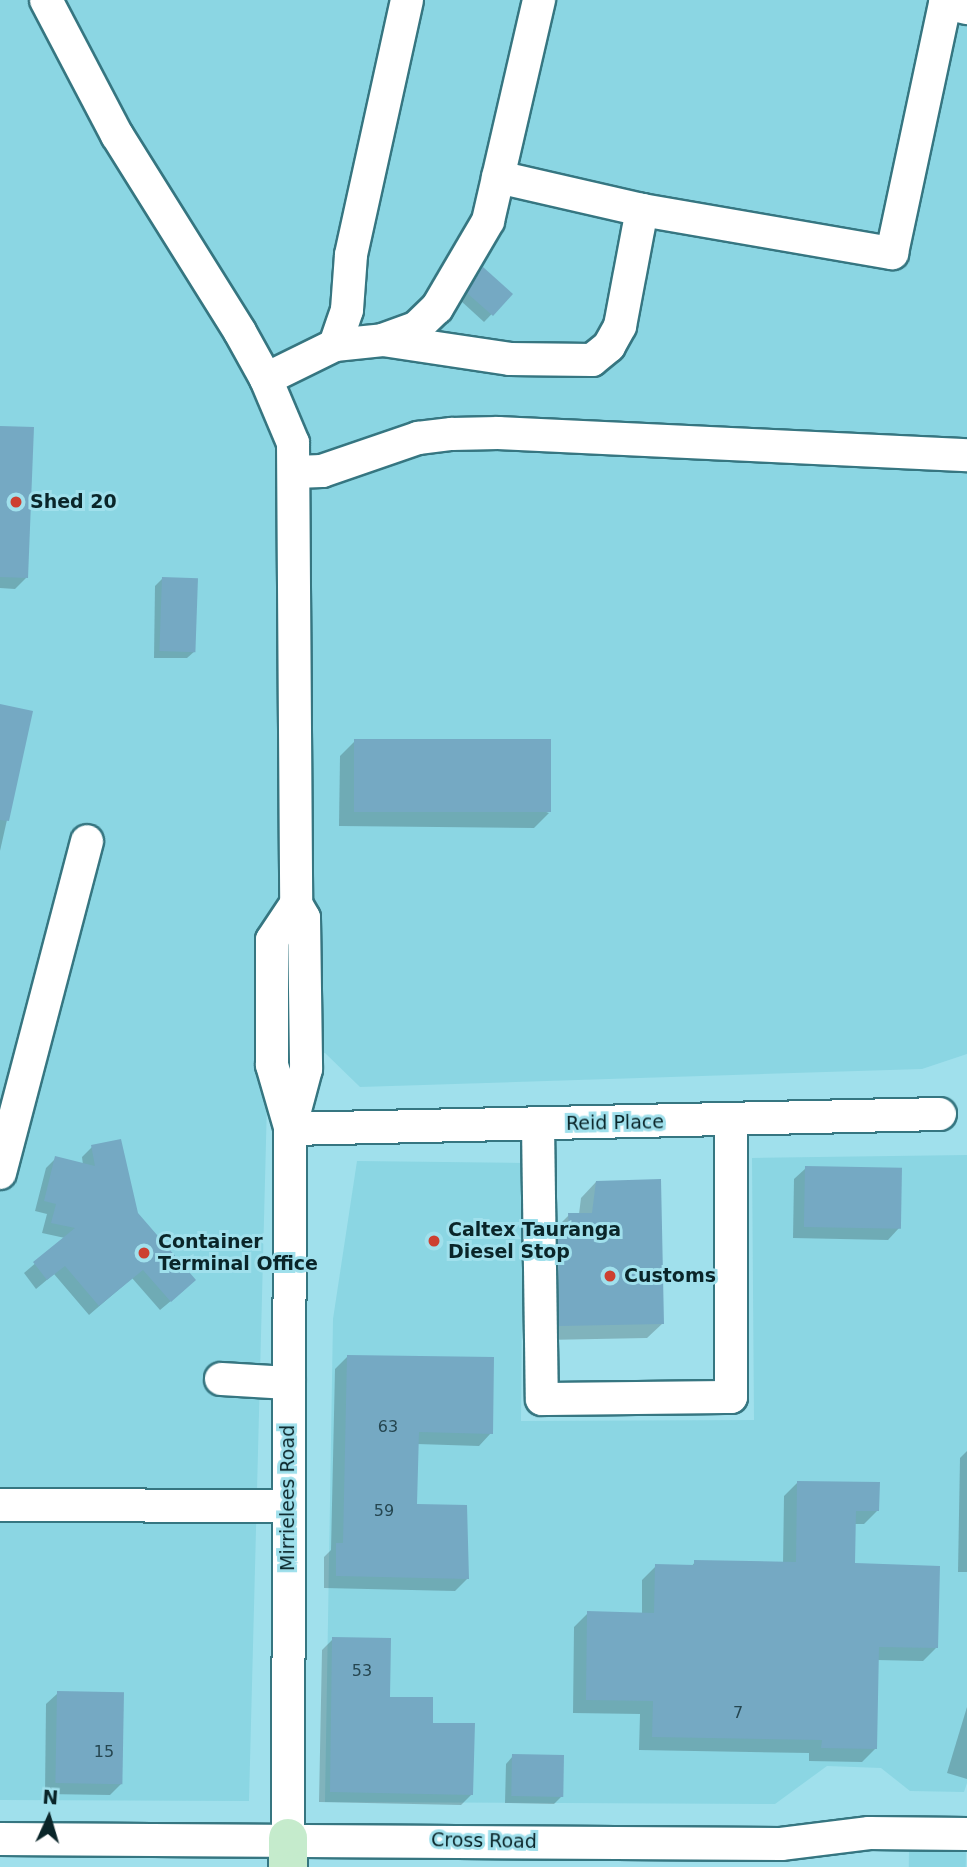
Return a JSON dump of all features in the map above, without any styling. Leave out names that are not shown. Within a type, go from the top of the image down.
[{"type":"street","name":"Mirrielees Road","points":[[46,0],[117,135],[266,379],[293,443],[296,904],[304,918],[306,1069],[290,1129],[288,1853]]},
{"type":"street","points":[[335,345],[347,310],[351,255],[408,0]]},
{"type":"street","points":[[383,340],[415,328],[437,308],[488,221],[539,0]]},
{"type":"street","points":[[498,177],[642,210],[892,253],[945,4],[967,8]]},
{"type":"street","points":[[266,379],[335,345],[383,340],[510,359],[592,360],[609,346],[620,326],[642,210]]},
{"type":"street","points":[[295,472],[322,471],[418,438],[452,434],[701,441],[967,455]]},
{"type":"street","points":[[0,1172],[87,841]]},
{"type":"street","name":"Reid Place","points":[[290,1129],[940,1114]]},
{"type":"street","points":[[538,1125],[542,1399],[731,1396],[731,1120]]},
{"type":"street","points":[[220,1379],[289,1382]]},
{"type":"street","points":[[0,1505],[289,1506]]},
{"type":"street","points":[[904,1833],[934,1821],[967,1817]]},
{"type":"street","name":"Cross Road","points":[[0,1839],[288,1853],[781,1855],[869,1833],[967,1834]]},
{"type":"shaded area","points":[[0,0],[967,0],[967,1054],[922,1069],[360,1087],[325,1053],[258,1058],[267,1103],[249,1801],[0,1800]]},
{"type":"shaded area","points":[[967,1155],[967,1783],[964,1792],[910,1791],[881,1768],[827,1766],[775,1804],[325,1802],[333,1319],[357,1161],[523,1163],[521,1421],[754,1420],[752,1158]]},
{"type":"shaded area","points":[[909,1851],[966,1852],[966,1867],[909,1867]]},
{"type":"building","points":[[483,267],[513,294],[493,316],[467,293]]},
{"type":"building","name":"Shed 20","points":[[0,426],[34,427],[28,578],[0,577]]},
{"type":"building","points":[[162,577],[198,578],[195,652],[159,651]]},
{"type":"building","points":[[0,704],[33,711],[9,821],[0,820]]},
{"type":"building","points":[[354,739],[551,739],[551,812],[354,812]]},
{"type":"building","points":[[121,1139],[138,1213],[196,1280],[171,1302],[143,1270],[99,1306],[65,1266],[47,1280],[33,1262],[75,1228],[51,1223],[56,1204],[44,1201],[55,1156],[95,1166],[91,1145]]},
{"type":"building","points":[[805,1166],[902,1168],[901,1229],[804,1227]]},
{"type":"building","name":"Customs","points":[[661,1179],[664,1324],[559,1326],[558,1229],[569,1229],[568,1213],[592,1213],[596,1181]]},
{"type":"building","points":[[347,1355],[494,1357],[493,1434],[419,1432],[417,1504],[467,1505],[469,1579],[336,1576],[336,1543],[343,1543]]},
{"type":"building","points":[[797,1481],[880,1482],[879,1511],[856,1511],[855,1563],[940,1566],[938,1648],[879,1647],[877,1749],[821,1748],[822,1740],[652,1737],[653,1701],[586,1700],[587,1611],[654,1613],[655,1564],[694,1565],[694,1560],[796,1562]]},
{"type":"building","points":[[332,1637],[391,1638],[390,1697],[433,1697],[433,1723],[475,1723],[473,1795],[330,1792]]},
{"type":"building","points":[[57,1691],[124,1692],[122,1784],[55,1783]]},
{"type":"building","points":[[512,1754],[564,1755],[563,1797],[511,1796]]},
{"type":"place","name":"Shed 20","points":[[16,502]]},
{"type":"place","name":"Caltex Tauranga Diesel Stop","points":[[434,1241]]},
{"type":"place","name":"Container Terminal Office","points":[[144,1253]]},
{"type":"place","name":"Customs","points":[[610,1276]]}]
